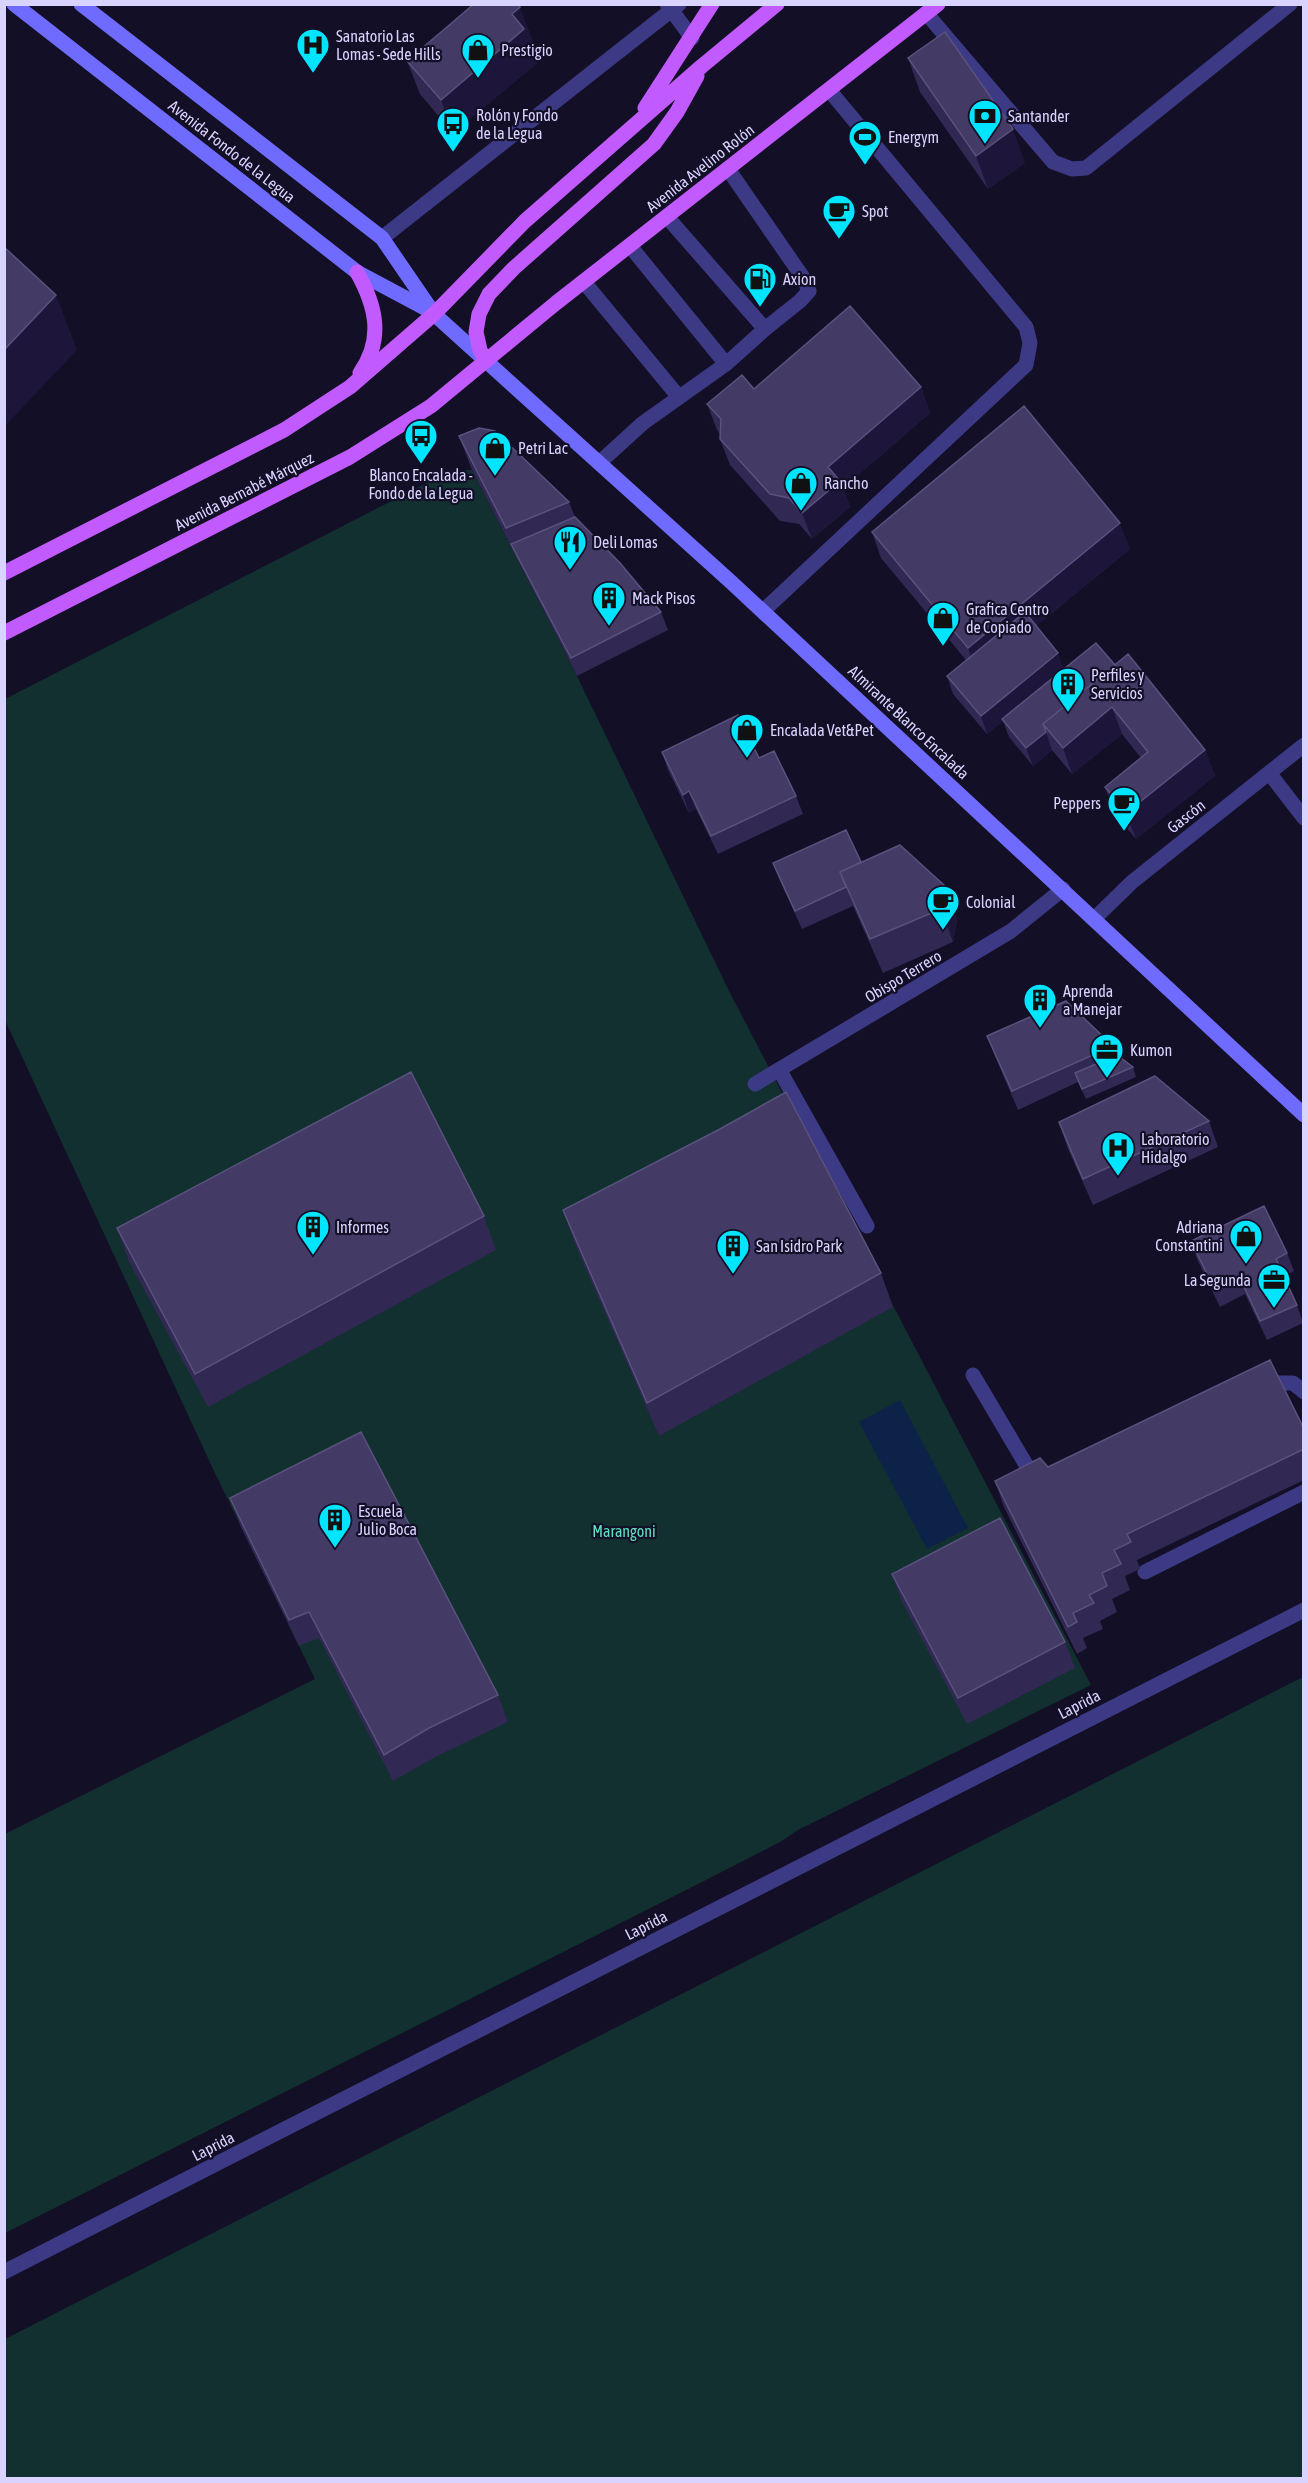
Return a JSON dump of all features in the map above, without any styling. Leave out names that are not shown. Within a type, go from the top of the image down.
[{"type":"main road","name":"Avenida Fondo de la Legua","points":[[15,4],[357,272],[435,314]]},
{"type":"main road","name":"Avenida Fondo de la Legua","points":[[81,4],[382,238],[435,314],[486,361]]},
{"type":"main road","points":[[634,126],[712,4]]},
{"type":"main road","points":[[4,573],[284,430],[350,387],[435,314],[525,221],[702,66],[777,4]]},
{"type":"main road","name":"Avenida Avelino Rolón","points":[[486,361],[932,9]]},
{"type":"main road","points":[[486,361],[480,350],[476,332],[480,314],[489,294],[514,268],[654,144],[676,112],[702,66]]},
{"type":"main road","points":[[350,387],[370,358],[375,340],[374,310],[357,272]]},
{"type":"main road","name":"Almirante Blanco Encalada","points":[[486,361],[763,611],[1304,1115]]},
{"type":"main road","name":"Avenida Bernabé Márquez","points":[[4,633],[350,458],[431,406],[486,361]]},
{"type":"street","points":[[932,9],[1053,162],[1071,169],[1086,168],[1290,4]]},
{"type":"street","points":[[382,238],[673,6],[692,38]]},
{"type":"street","points":[[763,611],[1026,365],[1030,343],[1026,327],[829,90]]},
{"type":"street","points":[[599,463],[643,423],[726,364],[809,291],[804,279],[728,169]]},
{"type":"street","points":[[667,217],[765,329]]},
{"type":"street","points":[[630,246],[726,364]]},
{"type":"street","points":[[584,282],[678,396]]},
{"type":"street","name":"Gascón","points":[[1094,919],[1132,882],[1304,745]]},
{"type":"street","points":[[1270,774],[1304,818]]},
{"type":"street","name":"Obispo Terrero","points":[[755,1084],[1011,931],[1063,889]]},
{"type":"street","points":[[780,1071],[867,1226]]},
{"type":"street","points":[[973,1375],[1028,1468],[1059,1480]]},
{"type":"street","points":[[1247,1393],[1268,1383],[1293,1383],[1304,1392]]},
{"type":"street","points":[[1145,1572],[1304,1492]]},
{"type":"street","name":"Laprida","points":[[4,2272],[1304,1610]]},
{"type":"green space","name":"Marangoni","points":[[452,470],[472,470],[577,676],[729,991],[1091,1685],[798,1830],[780,1842],[706,1880],[5,2233],[5,1834],[315,1679],[214,1471],[5,1020],[5,699]]},
{"type":"green space","points":[[1303,1677],[1303,2478],[5,2478],[5,2339]]},
{"type":"water","points":[[900,1400],[968,1528],[927,1549],[859,1422]]},
{"type":"building","points":[[474,4],[518,4],[520,7],[512,14],[524,29],[441,100],[407,61]]},
{"type":"building","points":[[945,32],[1013,129],[976,156],[908,58]]},
{"type":"building","points":[[4,247],[56,295],[4,350]]},
{"type":"building","points":[[850,306],[921,387],[828,467],[840,481],[802,513],[789,498],[770,494],[720,439],[721,419],[707,404],[742,375],[754,389]]},
{"type":"building","points":[[1024,406],[1120,523],[968,648],[872,532]]},
{"type":"building","points":[[479,428],[495,431],[569,502],[506,528],[459,436]]},
{"type":"building","points":[[575,517],[620,563],[661,612],[571,658],[511,544]]},
{"type":"building","points":[[1025,612],[1058,653],[981,716],[947,676]]},
{"type":"building","points":[[1096,643],[1115,665],[1043,724],[1046,732],[1026,748],[1002,719]]},
{"type":"building","points":[[1128,654],[1205,750],[1126,813],[1105,787],[1148,752],[1112,707],[1063,748],[1043,724]]},
{"type":"building","points":[[738,715],[759,758],[774,751],[796,796],[711,836],[689,791],[683,795],[662,752]]},
{"type":"building","points":[[846,830],[861,862],[840,872],[846,887],[795,911],[773,863]]},
{"type":"building","points":[[900,845],[945,886],[941,909],[870,939],[840,872]]},
{"type":"building","points":[[1066,1001],[1113,1046],[1012,1091],[987,1036]]},
{"type":"building","points":[[1117,1055],[1133,1067],[1082,1089],[1075,1073]]},
{"type":"building","name":"Informes","points":[[411,1072],[484,1216],[195,1374],[117,1228]]},
{"type":"building","points":[[1155,1076],[1209,1121],[1083,1179],[1059,1122]]},
{"type":"building","name":"San Isidro Park","points":[[786,1092],[881,1273],[647,1403],[563,1210],[720,1129]]},
{"type":"building","points":[[1264,1206],[1287,1253],[1276,1259],[1297,1305],[1260,1321],[1239,1276],[1214,1288],[1191,1241]]},
{"type":"building","points":[[1270,1360],[1304,1429],[1304,1449],[1127,1534],[1131,1542],[1114,1550],[1121,1564],[1102,1573],[1107,1586],[1089,1595],[1094,1603],[1073,1613],[1077,1622],[1068,1627],[995,1481],[1040,1458],[1048,1467]]},
{"type":"building","points":[[361,1432],[498,1695],[429,1728],[384,1755],[309,1612],[289,1620],[230,1498]]},
{"type":"building","points":[[1000,1518],[1065,1642],[958,1698],[892,1574]]},
{"type":"place","name":"Sanatorio Las Lomas - Sede Hills","points":[[313,74]]},
{"type":"place","name":"Prestigio","points":[[478,79]]},
{"type":"place","name":"Santander","points":[[985,145]]},
{"type":"place","name":"Rolón y Fondo de la Legua","points":[[453,153]]},
{"type":"place","name":"Energym","points":[[865,166]]},
{"type":"place","name":"Spot","points":[[839,240]]},
{"type":"place","name":"Axion","points":[[760,308]]},
{"type":"place","name":"Blanco Encalada - Fondo de la Legua","points":[[421,465]]},
{"type":"place","name":"Petri Lac","points":[[495,477]]},
{"type":"place","name":"Rancho","points":[[801,512]]},
{"type":"place","name":"Deli Lomas","points":[[570,571]]},
{"type":"place","name":"Mack Pisos","points":[[609,627]]},
{"type":"place","name":"Grafica Centro de Copiado","points":[[943,647]]},
{"type":"place","name":"Perfiles y Servicios","points":[[1068,713]]},
{"type":"place","name":"Encalada Vet&Pet","points":[[747,759]]},
{"type":"place","name":"Peppers","points":[[1124,832]]},
{"type":"place","name":"Colonial","points":[[943,931]]},
{"type":"place","name":"Aprenda a Manejar","points":[[1040,1029]]},
{"type":"place","name":"Kumon","points":[[1107,1079]]},
{"type":"place","name":"Laboratorio Hidalgo","points":[[1118,1177]]},
{"type":"place","name":"Informes","points":[[313,1256]]},
{"type":"place","name":"Adriana Constantini","points":[[1246,1265]]},
{"type":"place","name":"San Isidro Park","points":[[733,1275]]},
{"type":"place","name":"La Segunda","points":[[1274,1309]]},
{"type":"place","name":"Escuela Julio Boca","points":[[335,1549]]}]
